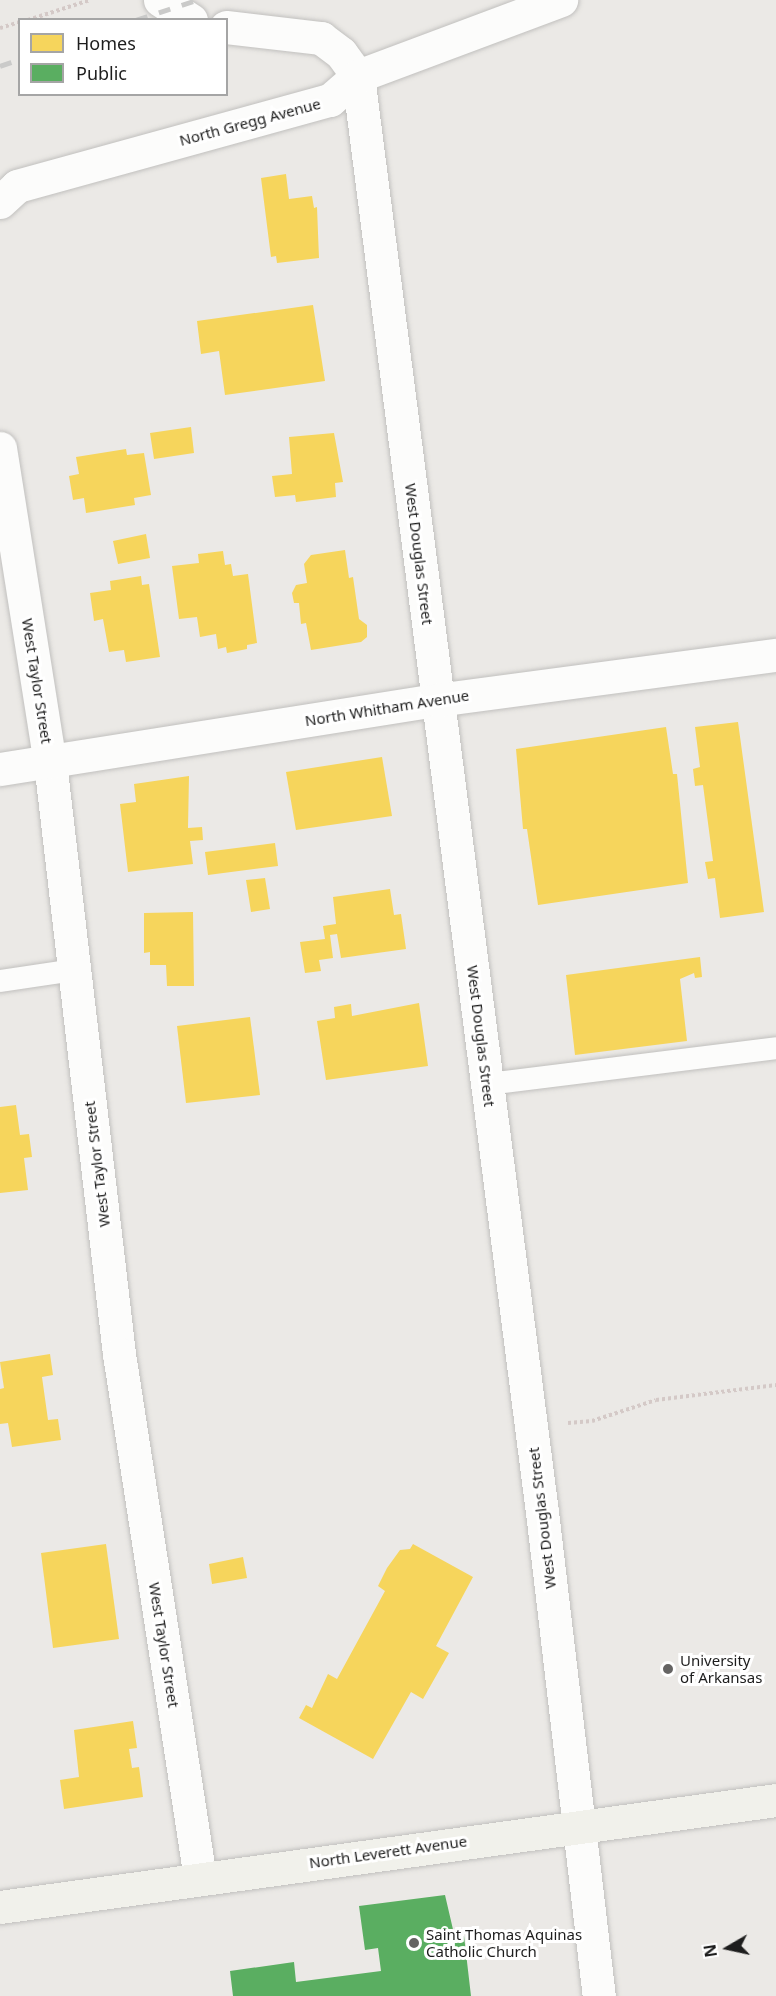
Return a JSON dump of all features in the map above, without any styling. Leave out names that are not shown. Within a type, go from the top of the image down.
[{"type":"street","points":[[160,0],[188,18]]},
{"type":"street","name":"North Gregg Avenue","points":[[0,202],[17,186],[330,100],[358,76],[561,0]]},
{"type":"street","points":[[228,27],[321,38],[341,53],[358,76]]},
{"type":"street","name":"West Douglas Street","points":[[358,76],[533,1438],[576,1826],[599,1996]]},
{"type":"street","name":"West Taylor Street","points":[[0,448],[50,762],[119,1354],[200,1878]]},
{"type":"street","name":"North Whitham Avenue","points":[[0,769],[437,700],[776,655]]},
{"type":"street","name":"North Leverett Avenue","points":[[0,1907],[776,1800]]},
{"type":"lane","points":[[0,981],[74,970]]},
{"type":"lane","points":[[488,1084],[776,1048]]},
{"type":"path","points":[[34,18],[90,0]]},
{"type":"path","points":[[0,28],[18,23]]},
{"type":"path","points":[[533,1438],[558,1436],[557,1425],[592,1421],[656,1400],[776,1385]]},
{"type":"building: Homes","points":[[286,174],[289,199],[312,196],[314,208],[317,207],[319,258],[277,263],[276,256],[271,257],[261,178]]},
{"type":"building: Homes","points":[[313,305],[325,381],[225,395],[219,351],[201,354],[197,321]]},
{"type":"building: Homes","points":[[191,427],[194,453],[154,459],[150,433]]},
{"type":"building: Homes","points":[[334,433],[343,482],[335,483],[336,497],[296,502],[295,495],[275,497],[272,476],[292,474],[289,437]]},
{"type":"building: Homes","points":[[126,449],[127,455],[144,453],[151,495],[134,498],[135,505],[86,513],[84,498],[73,500],[69,476],[79,474],[76,457]]},
{"type":"building: Homes","points":[[146,534],[150,558],[118,564],[113,541]]},
{"type":"building: Homes","points":[[345,550],[349,578],[353,577],[359,619],[367,625],[367,637],[361,642],[311,650],[306,623],[301,624],[299,603],[294,603],[292,593],[296,585],[307,583],[304,564],[311,555]]},
{"type":"building: Homes","points":[[223,551],[225,565],[231,564],[233,576],[248,574],[257,643],[247,645],[247,649],[227,653],[226,647],[218,649],[216,634],[200,637],[197,617],[179,619],[172,566],[199,563],[198,554]]},
{"type":"building: Homes","points":[[141,576],[142,585],[149,584],[160,657],[126,662],[124,650],[109,652],[103,619],[94,621],[90,593],[111,590],[110,581]]},
{"type":"building: Homes","points":[[738,722],[764,912],[720,918],[715,878],[708,879],[705,862],[713,861],[703,785],[695,786],[693,769],[700,767],[695,727]]},
{"type":"building: Homes","points":[[666,727],[673,774],[677,774],[688,883],[538,905],[527,829],[523,829],[516,749]]},
{"type":"building: Homes","points":[[382,757],[392,816],[296,830],[286,772]]},
{"type":"building: Homes","points":[[189,776],[188,828],[202,827],[203,840],[190,841],[193,864],[128,872],[120,804],[136,802],[134,784]]},
{"type":"building: Homes","points":[[275,843],[278,866],[208,875],[205,852]]},
{"type":"building: Homes","points":[[265,878],[270,909],[251,912],[246,880]]},
{"type":"building: Homes","points":[[390,889],[394,915],[401,914],[406,949],[341,958],[337,934],[330,935],[333,958],[319,960],[321,971],[305,973],[300,942],[325,939],[323,926],[336,924],[333,897]]},
{"type":"building: Homes","points":[[193,912],[194,986],[167,986],[166,965],[150,965],[150,952],[144,953],[144,913]]},
{"type":"building: Homes","points":[[700,957],[702,977],[695,978],[694,973],[680,979],[687,1041],[575,1055],[566,975]]},
{"type":"building: Homes","points":[[419,1003],[428,1066],[326,1080],[317,1021],[335,1018],[334,1007],[351,1004],[352,1016]]},
{"type":"building: Homes","points":[[250,1017],[260,1095],[186,1103],[177,1026]]},
{"type":"building: Homes","points":[[16,1105],[20,1135],[29,1134],[32,1157],[24,1158],[28,1190],[0,1193],[0,1107]]},
{"type":"building: Homes","points":[[50,1354],[53,1375],[42,1377],[48,1420],[58,1419],[61,1440],[12,1447],[8,1423],[0,1424],[0,1389],[4,1388],[0,1362]]},
{"type":"building: Homes","points":[[106,1544],[119,1639],[53,1648],[41,1553]]},
{"type":"building: Homes","points":[[413,1544],[473,1577],[436,1646],[449,1653],[423,1699],[411,1692],[373,1759],[299,1718],[306,1705],[312,1708],[328,1674],[337,1679],[385,1591],[378,1586],[387,1568],[400,1550],[410,1549]]},
{"type":"building: Homes","points":[[243,1557],[247,1578],[212,1584],[209,1564]]},
{"type":"building: Homes","points":[[133,1721],[137,1748],[129,1749],[132,1768],[139,1767],[143,1797],[64,1809],[60,1780],[79,1777],[74,1730]]},
{"type":"building: Public","name":"Saint Thomas Aquinas Catholic Church","points":[[445,1895],[455,1938],[464,1936],[471,1996],[233,1996],[230,1971],[294,1962],[296,1982],[381,1971],[378,1948],[365,1950],[359,1906]]},
{"type":"railway","points":[[142,18],[197,0]]},
{"type":"railway","points":[[0,66],[18,60]]},
{"type":"place","name":"University of Arkansas","points":[[668,1669]]},
{"type":"place","name":"Saint Thomas Aquinas Catholic Church","points":[[414,1943]]}]
